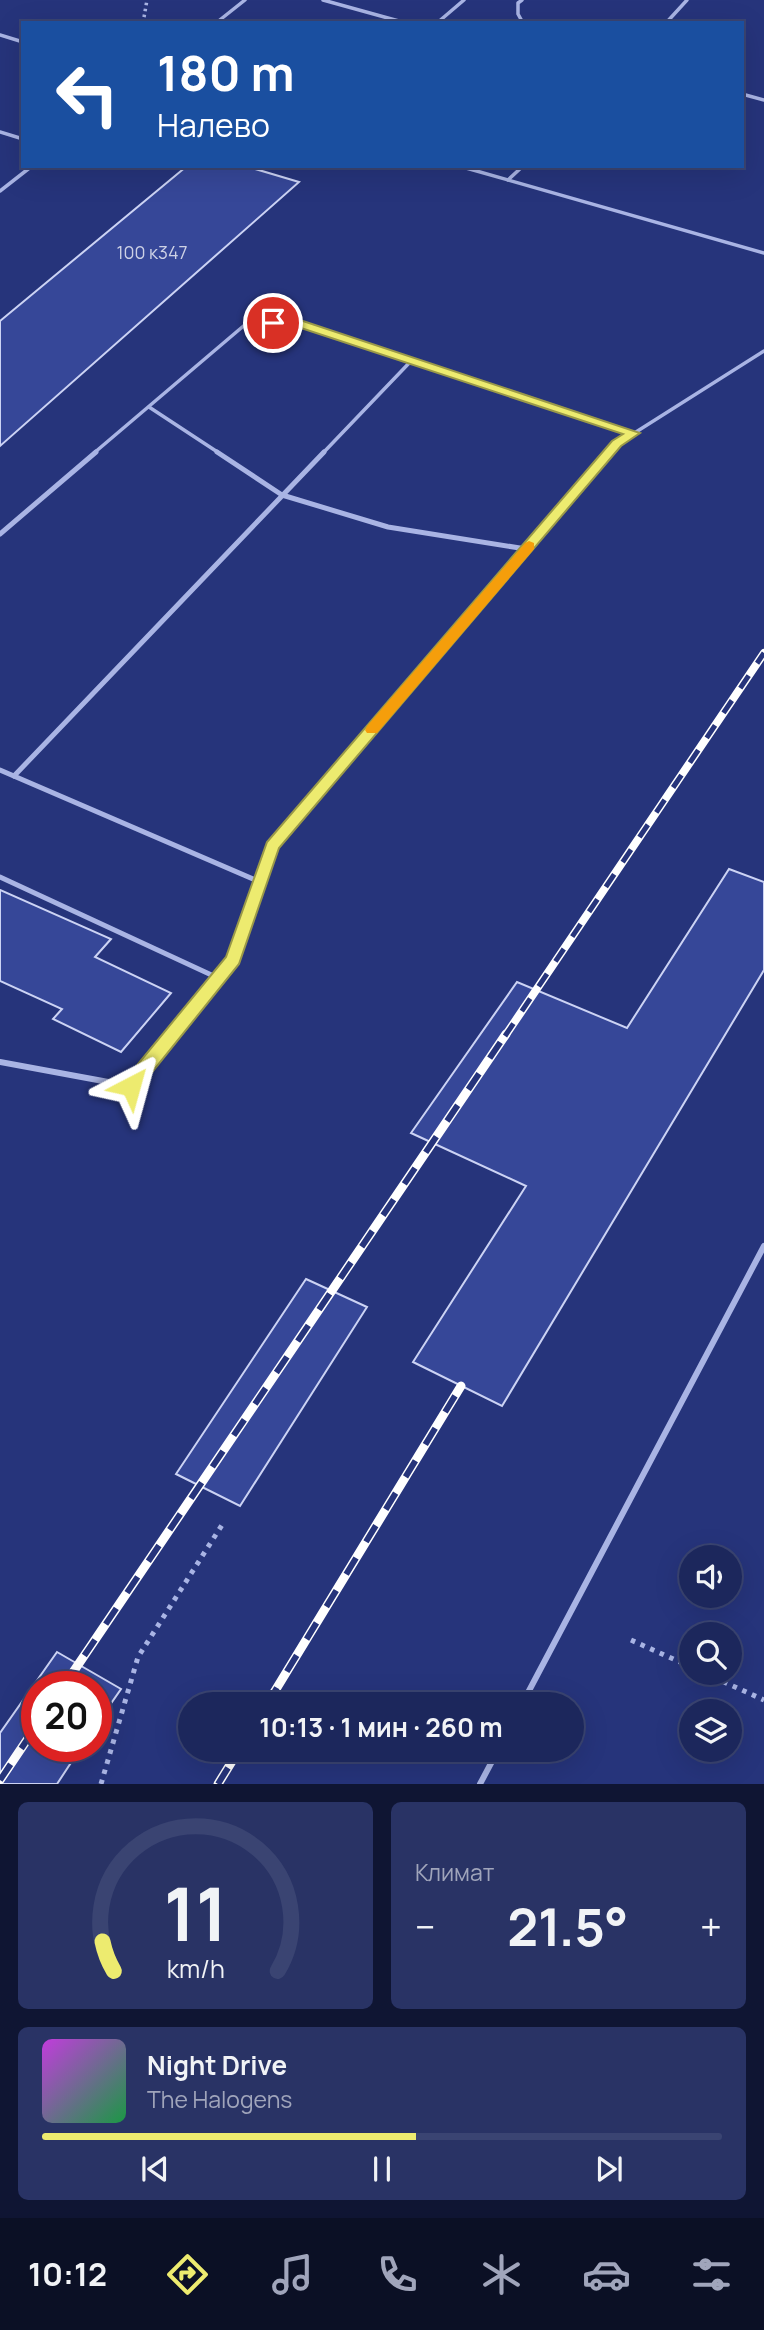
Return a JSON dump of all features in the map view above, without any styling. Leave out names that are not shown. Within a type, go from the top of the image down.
[{"type":"lane","points":[[219,21],[245,0]]},
{"type":"lane","points":[[323,0],[399,21]]},
{"type":"lane","points":[[439,21],[464,0]]},
{"type":"lane","points":[[522,0],[518,3],[518,14],[522,21]]},
{"type":"lane","points":[[668,21],[687,0]]},
{"type":"lane","points":[[0,36],[21,41]]},
{"type":"lane","points":[[744,95],[764,100]]},
{"type":"lane","points":[[0,132],[21,138]]},
{"type":"lane","points":[[0,191],[29,168]]},
{"type":"lane","points":[[465,168],[764,253]]},
{"type":"lane","points":[[509,180],[521,168]]},
{"type":"lane","points":[[0,534],[247,323],[299,324],[634,433]]},
{"type":"lane","points":[[0,1062],[131,1086],[233,960],[272,846],[526,549],[617,444],[764,351]]},
{"type":"lane","points":[[14,776],[412,360]]},
{"type":"lane","points":[[149,407],[282,495],[388,527],[526,549]]},
{"type":"lane","points":[[0,770],[260,882]]},
{"type":"lane","points":[[0,877],[218,978]]},
{"type":"lane","points":[[528,1692],[764,1246]]},
{"type":"lane","points":[[480,1784],[492,1762]]},
{"type":"path","points":[[143,21],[147,0]]},
{"type":"path","points":[[101,1784],[138,1657],[222,1525]]},
{"type":"path","points":[[631,1640],[679,1662]]},
{"type":"path","points":[[731,1685],[764,1700]]},
{"type":"building","points":[[185,168],[252,168],[299,182],[0,446],[0,321]]},
{"type":"building","points":[[729,869],[764,882],[764,970],[502,1406],[413,1362],[526,1186],[411,1133],[517,982],[627,1028]]},
{"type":"building","points":[[0,890],[111,939],[95,957],[171,993],[121,1052],[53,1019],[62,1009],[0,981]]},
{"type":"building","points":[[306,1279],[367,1307],[240,1506],[176,1474]]},
{"type":"building","points":[[57,1652],[90,1671],[44,1671]]},
{"type":"building","points":[[112,1684],[121,1689],[112,1702]]},
{"type":"building","points":[[21,1703],[21,1762],[71,1762],[57,1784],[0,1784],[0,1733]]},
{"type":"railway","points":[[505,1036],[764,653]]},
{"type":"railway","points":[[74,1671],[506,1034]]},
{"type":"railway","points":[[274,1692],[461,1386]]},
{"type":"railway","points":[[0,1780],[21,1749]]},
{"type":"railway","points":[[218,1784],[232,1762]]},
{"type":"slow traffic","points":[[372,730],[529,546]]},
{"type":"route","points":[[131,1086],[233,960],[272,846],[617,444],[634,433],[299,324],[273,323]]}]
